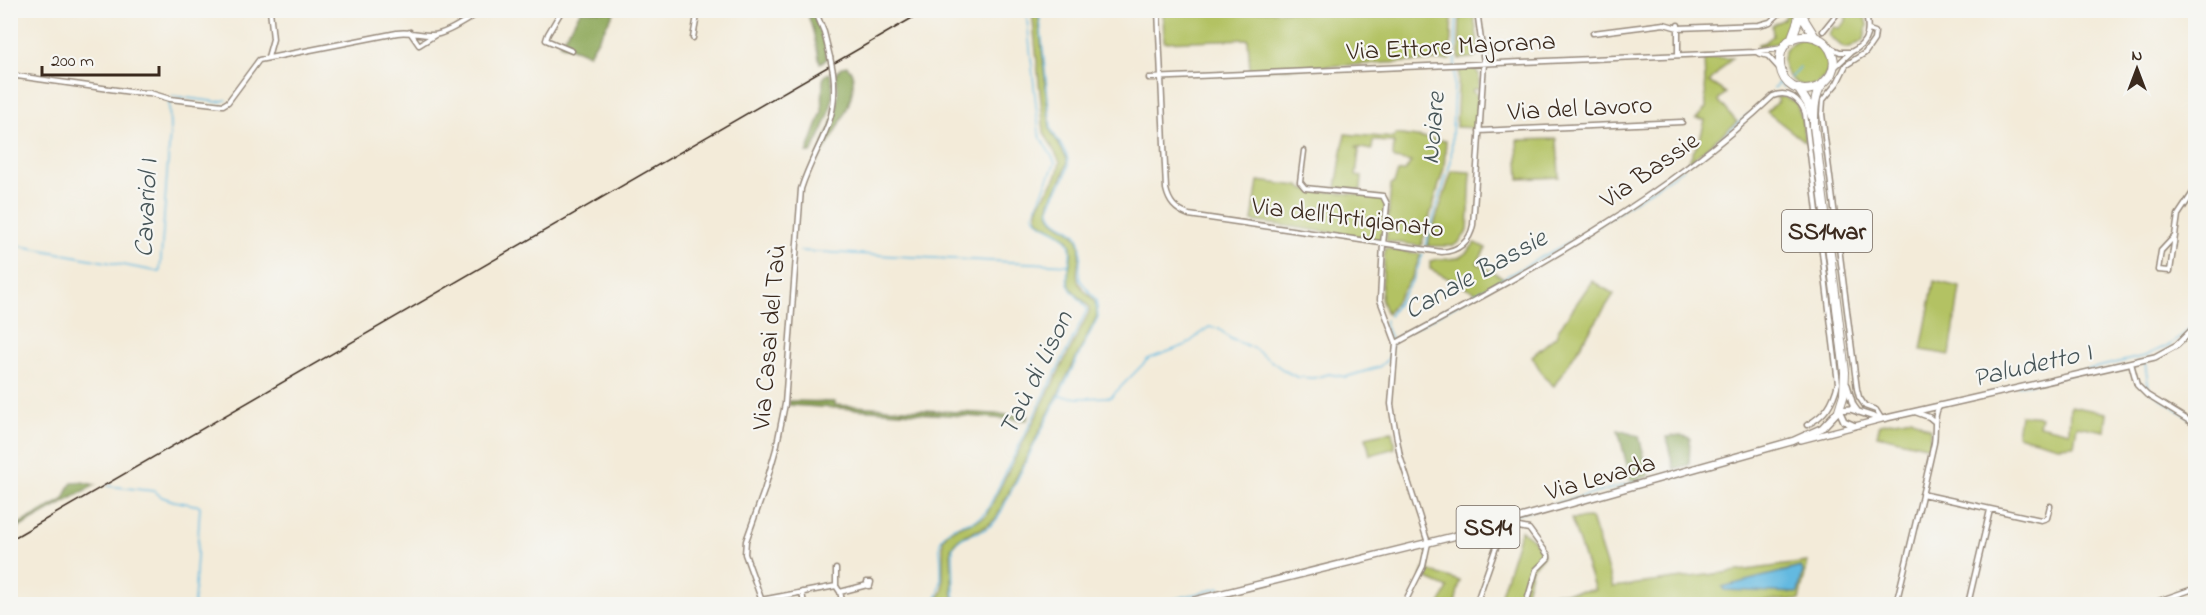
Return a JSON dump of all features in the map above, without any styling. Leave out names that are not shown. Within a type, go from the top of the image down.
[{"type":"highway","points":[[1800,10],[1808,28],[1828,47],[1833,57],[1832,70]]},
{"type":"highway","points":[[1791,40],[1800,10]]},
{"type":"highway","points":[[1780,69],[1779,57],[1783,48],[1791,40],[1800,36],[1815,37]]},
{"type":"highway","name":"SS14var","points":[[1780,69],[1787,81],[1798,88],[1808,104],[1814,126],[1845,380],[1839,410]]},
{"type":"highway","name":"SS14var","points":[[1814,126],[1815,104],[1820,86],[1828,79],[1832,70]]},
{"type":"highway","points":[[1798,88],[1809,89],[1820,86]]},
{"type":"main road","name":"Via Levada","points":[[1180,604],[1513,523],[1793,441],[2154,357],[2177,345],[2196,326]]},
{"type":"main road","points":[[1845,380],[1853,405],[1859,413]]},
{"type":"main road","name":"Via Levada","points":[[1839,410],[1850,409],[1882,419]]},
{"type":"main road","points":[[1839,410],[1844,421],[1855,426]]},
{"type":"main road","name":"SS14","points":[[1793,441],[1822,428],[1839,410]]},
{"type":"street","points":[[268,57],[273,39],[270,10]]},
{"type":"street","points":[[410,32],[419,45],[483,10]]},
{"type":"street","points":[[562,10],[546,40],[572,51]]},
{"type":"street","points":[[693,38],[698,10]]},
{"type":"street","name":"Via Casai del Taù","points":[[762,602],[745,554],[746,541],[764,491],[784,412],[789,372],[801,189],[832,116],[836,97],[824,32],[815,10]]},
{"type":"street","name":"Via dell'Artigianato","points":[[1158,10],[1166,189],[1176,208],[1189,215],[1442,252],[1463,245],[1471,234],[1473,225],[1484,63],[1477,10]]},
{"type":"street","points":[[1593,33],[1664,24],[1678,27],[1759,25],[1770,22],[1783,10]]},
{"type":"street","points":[[1823,32],[1840,10]]},
{"type":"street","points":[[1832,70],[1851,52],[1862,46],[1869,30],[1865,10]]},
{"type":"street","points":[[1678,27],[1678,55]]},
{"type":"street","points":[[1869,30],[1876,34],[1871,47],[1846,65],[1837,83],[1823,100],[1822,114],[1857,389],[1865,406],[1876,410],[1882,419]]},
{"type":"street","points":[[10,75],[150,93],[170,99],[219,106],[228,102],[259,60],[268,57],[410,32],[435,35]]},
{"type":"street","points":[[1828,47],[1840,52],[1851,52]]},
{"type":"street","name":"Via Ettore Majorana","points":[[1149,78],[1755,52],[1783,48]]},
{"type":"street","points":[[1755,52],[1768,56],[1780,69]]},
{"type":"street","name":"Via Bassie","points":[[1396,343],[1498,288],[1588,235],[1721,143],[1773,96],[1782,93],[1796,98],[1802,104],[1805,113],[1838,383],[1831,405],[1825,414],[1807,425]]},
{"type":"street","name":"Via del Lavoro","points":[[1479,132],[1682,122]]},
{"type":"street","points":[[1304,152],[1300,182],[1305,188],[1375,195],[1386,199],[1388,204],[1380,300],[1396,343],[1391,404],[1400,456],[1428,543],[1423,566],[1404,604]]},
{"type":"street","points":[[2174,237],[2161,251],[2158,270],[2170,272],[2180,211],[2196,188]]},
{"type":"street","points":[[2131,363],[2137,385],[2147,395],[2196,425]]},
{"type":"street","points":[[1896,604],[1936,431],[1936,410],[1939,407]]},
{"type":"street","points":[[1928,409],[1935,421]]},
{"type":"street","points":[[1928,409],[1929,417]]},
{"type":"street","points":[[1914,412],[1935,421]]},
{"type":"street","points":[[1922,494],[2044,520],[2047,518],[2050,506]]},
{"type":"street","points":[[1968,604],[1990,510]]},
{"type":"street","points":[[1476,604],[1501,532],[1513,523],[1529,529],[1548,555],[1548,558],[1536,570],[1526,604]]},
{"type":"street","points":[[836,569],[836,586],[843,604]]},
{"type":"street","points":[[840,592],[867,585]]},
{"type":"street","points":[[762,602],[836,586]]},
{"type":"street","points":[[2150,604],[2196,588]]},
{"type":"street","points":[[802,592],[804,604]]},
{"type":"green space","points":[[581,11],[615,11],[589,54],[560,44]]},
{"type":"green space","points":[[807,11],[812,11],[824,42],[827,59],[820,63],[813,31]]},
{"type":"green space","points":[[1032,11],[1038,11],[1050,129],[1067,159],[1064,172],[1049,205],[1050,216],[1072,233],[1078,241],[1080,252],[1078,281],[1096,304],[1097,316],[996,518],[983,528],[960,538],[951,549],[953,603],[935,604],[943,590],[943,539],[957,527],[986,516],[1089,312],[1089,307],[1074,292],[1068,281],[1072,253],[1069,241],[1062,234],[1042,223],[1037,216],[1038,207],[1056,177],[1060,162],[1044,132]]},
{"type":"green space","points":[[1163,11],[1452,11],[1450,60],[1250,70],[1248,39],[1164,42]]},
{"type":"green space","points":[[1460,11],[1473,11],[1479,49],[1473,58],[1459,59]]},
{"type":"green space","points":[[1789,11],[1796,11],[1791,29],[1777,43],[1758,46],[1773,36],[1772,25],[1784,19]]},
{"type":"green space","points":[[1863,11],[1867,25],[1864,40],[1850,48],[1844,48],[1828,35],[1833,27],[1839,28],[1846,21],[1844,13]]},
{"type":"green space","points":[[1800,39],[1820,42],[1829,55],[1830,65],[1826,75],[1816,84],[1806,86],[1796,83],[1784,66],[1783,56],[1788,47]]},
{"type":"green space","points":[[1704,58],[1732,58],[1709,82],[1726,93],[1718,100],[1737,122],[1687,164],[1700,139],[1705,120],[1696,119],[1706,108]]},
{"type":"green space","points":[[847,66],[852,75],[853,87],[850,100],[837,129],[816,162],[837,110],[836,73],[842,67]]},
{"type":"green space","points":[[1474,68],[1479,74],[1479,89],[1472,91],[1478,96],[1476,128],[1456,127],[1459,69]]},
{"type":"green space","points":[[830,73],[833,94],[829,114],[811,153],[807,153],[822,112],[823,80],[825,75]]},
{"type":"green space","points":[[1776,97],[1785,97],[1796,103],[1802,119],[1805,142],[1767,112],[1778,101]]},
{"type":"green space","points":[[1345,134],[1394,138],[1395,134],[1446,141],[1444,168],[1421,246],[1386,241],[1391,184],[1394,183],[1398,172],[1405,171],[1411,162],[1393,157],[1394,142],[1373,141],[1372,150],[1356,147],[1359,151],[1356,176],[1362,177],[1361,190],[1336,188]]},
{"type":"green space","points":[[1557,139],[1559,177],[1519,179],[1517,140]]},
{"type":"green space","points":[[1452,171],[1471,172],[1468,231],[1453,246],[1427,246]]},
{"type":"green space","points":[[1258,181],[1299,186],[1303,189],[1381,197],[1386,203],[1382,240],[1252,221]]},
{"type":"green space","points":[[1475,243],[1486,248],[1477,263],[1504,278],[1477,293],[1430,269],[1430,261],[1458,258]]},
{"type":"green space","points":[[1385,248],[1421,254],[1412,277],[1387,314],[1381,299]]},
{"type":"green space","points":[[1592,281],[1614,294],[1554,386],[1544,377],[1532,356],[1556,336]]},
{"type":"green space","points":[[1934,281],[1960,287],[1950,355],[1921,350]]},
{"type":"green space","points":[[789,401],[835,402],[835,405],[1028,416],[1027,420],[789,405]]},
{"type":"green space","points":[[2070,406],[2107,413],[2105,431],[2077,426],[2074,445],[2058,446],[2017,435],[2020,415],[2041,417],[2039,425],[2069,432]]},
{"type":"green space","points":[[1911,418],[1930,429],[1930,447],[1877,435],[1880,424]]},
{"type":"green space","points":[[1618,430],[1639,436],[1649,476],[1631,481]]},
{"type":"green space","points":[[1392,431],[1395,448],[1370,455],[1366,437]]},
{"type":"green space","points":[[1680,435],[1690,438],[1689,465],[1674,469],[1666,437]]},
{"type":"green space","points":[[82,482],[95,485],[16,529],[14,527],[63,500],[72,483]]},
{"type":"green space","points":[[1591,518],[1613,587],[1808,562],[1799,600],[1533,603],[1535,595],[1595,590],[1571,519]]},
{"type":"green space","points":[[1521,530],[1532,539],[1544,555],[1532,568],[1525,596],[1522,596],[1519,604],[1498,604]]},
{"type":"green space","points":[[1424,569],[1460,581],[1455,604],[1440,604],[1448,588],[1421,576]]},
{"type":"water","points":[[1801,567],[1803,571],[1798,593],[1724,590],[1722,587]]},
{"type":"waterway","name":"Taù di Lison","points":[[932,604],[941,583],[940,543],[944,535],[949,530],[974,520],[986,512],[1087,310],[1069,287],[1067,277],[1070,248],[1068,242],[1060,234],[1040,223],[1033,215],[1055,163],[1039,133],[1026,10]]},
{"type":"waterway","points":[[956,604],[953,547],[962,538],[986,529],[998,518],[1098,317],[1096,300],[1080,280],[1079,239],[1073,231],[1053,218],[1050,209],[1066,173],[1068,161],[1051,128],[1039,10]]},
{"type":"waterway","name":"Noiare","points":[[1425,246],[1451,161],[1457,10]]},
{"type":"waterway","name":"Canale Bassie","points":[[1791,78],[1800,67]]},
{"type":"waterway","name":"Canale Bassie","points":[[1774,88],[1779,82],[1783,87]]},
{"type":"waterway","name":"Cavariol I","points":[[172,96],[218,102],[226,100]]},
{"type":"waterway","name":"Cavariol I","points":[[10,244],[160,272],[170,132],[169,101]]},
{"type":"waterway","name":"Canale Bassie","points":[[1721,139],[1749,114]]},
{"type":"waterway","name":"Canale Bassie","points":[[1591,230],[1684,168]]},
{"type":"waterway","name":"Canale Bassie","points":[[1399,336],[1569,242]]},
{"type":"waterway","points":[[800,251],[1069,265]]},
{"type":"waterway","name":"Noiare","points":[[1389,316],[1414,278],[1423,254]]},
{"type":"waterway","name":"Noiare","points":[[1385,320],[1391,339]]},
{"type":"waterway","name":"Paludetto I","points":[[2017,386],[2145,356],[2169,345],[2196,322]]},
{"type":"waterway","name":"Canale Bassie","points":[[1059,396],[1111,397],[1148,359],[1186,345],[1209,327],[1219,329],[1231,339],[1253,348],[1297,377],[1313,378],[1329,374],[1346,377],[1379,367],[1389,358],[1392,340]]},
{"type":"waterway","name":"Paludetto I","points":[[2145,363],[2149,390],[2196,422]]},
{"type":"waterway","points":[[1551,505],[1640,481]]},
{"type":"waterway","points":[[108,486],[154,491],[174,501],[200,506],[194,604]]},
{"type":"waterway","points":[[1487,522],[1544,507]]},
{"type":"waterway","points":[[10,562],[16,556],[11,543]]},
{"type":"waterway","points":[[1154,604],[1220,588]]},
{"type":"railway","points":[[10,540],[926,10]]}]
